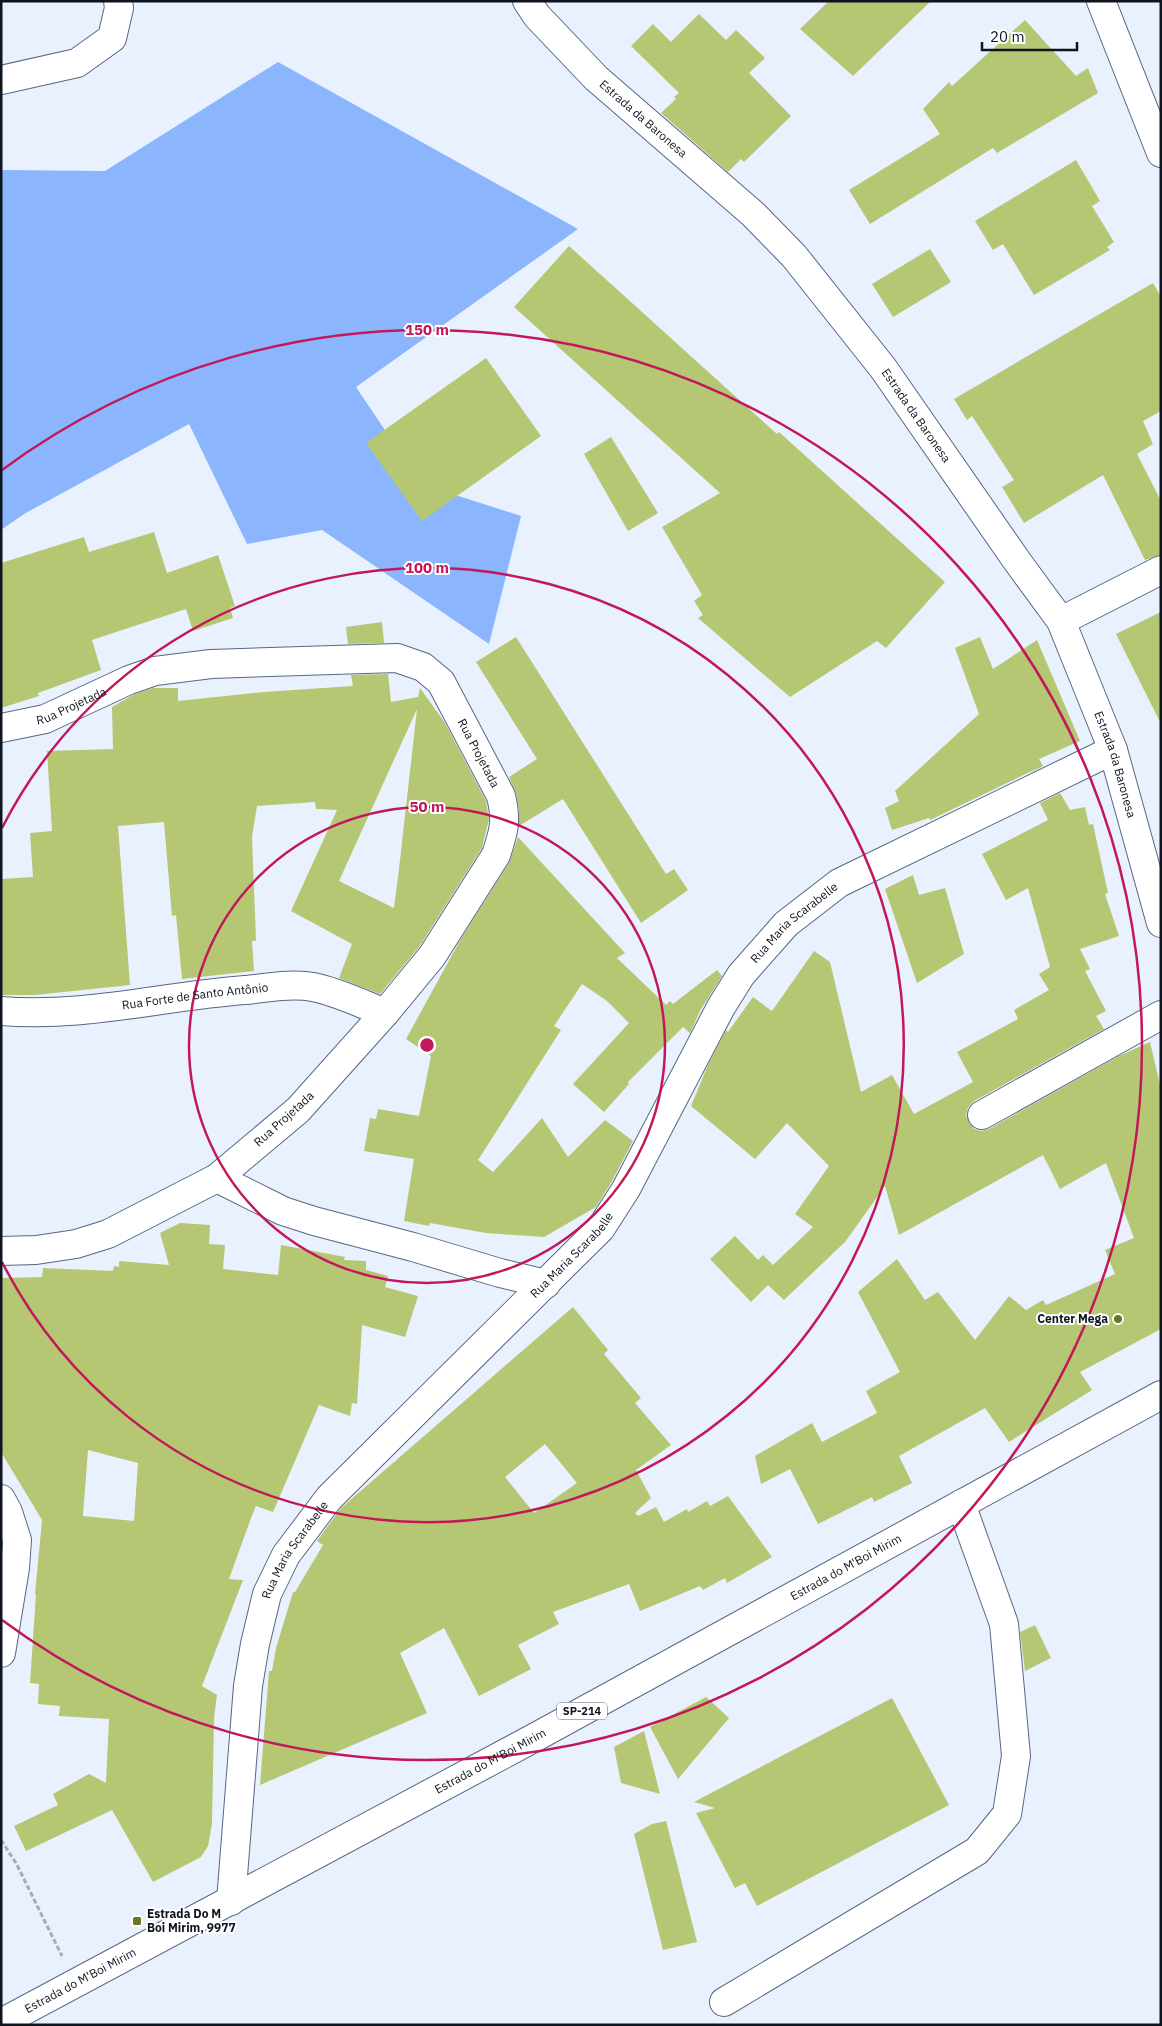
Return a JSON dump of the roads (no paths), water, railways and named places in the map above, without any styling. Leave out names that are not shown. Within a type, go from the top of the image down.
[{"type":"street","points":[[1,80],[77,63],[112,38],[120,8],[118,1]]},
{"type":"street","name":"Estrada da Baronesa","points":[[527,1],[537,16],[596,78],[753,214],[794,256],[883,368],[1006,546],[1062,621],[1113,750],[1161,924]]},
{"type":"street","points":[[1102,1],[1161,153]]},
{"type":"street","points":[[1062,621],[1161,570]]},
{"type":"street","name":"Rua Projetada","points":[[1,728],[45,720],[129,680],[155,671],[211,664],[397,658],[423,667],[441,682],[501,796],[506,816],[496,855],[432,956],[385,1013],[298,1110],[217,1178],[108,1234],[76,1244],[36,1250],[1,1251]]},
{"type":"street","name":"Rua Maria Scarabelle","points":[[231,1901],[248,1686],[255,1644],[267,1594],[286,1555],[329,1498],[601,1228],[626,1189],[721,1007],[741,975],[786,924],[839,883],[1113,750]]},
{"type":"street","name":"Rua Forte de Santo Antônio","points":[[1,1011],[88,1010],[227,991],[312,987],[385,1013]]},
{"type":"street","points":[[982,1115],[1161,1016]]},
{"type":"street","points":[[217,1178],[283,1211],[306,1219],[546,1284]]},
{"type":"street","name":"Estrada do M'Boi Mirim","points":[[1,2023],[549,1730],[1161,1395]]},
{"type":"street","points":[[1,1499],[8,1512],[16,1540],[15,1568],[1,1653]]},
{"type":"street","points":[[724,2002],[977,1851],[1006,1814],[1016,1756],[1004,1624],[961,1504]]},
{"type":"place","name":"Center Mega","points":[[1118,1319]]},
{"type":"place","name":"Estrada Do M Boi Mirim, 9977","points":[[137,1921]]}]
